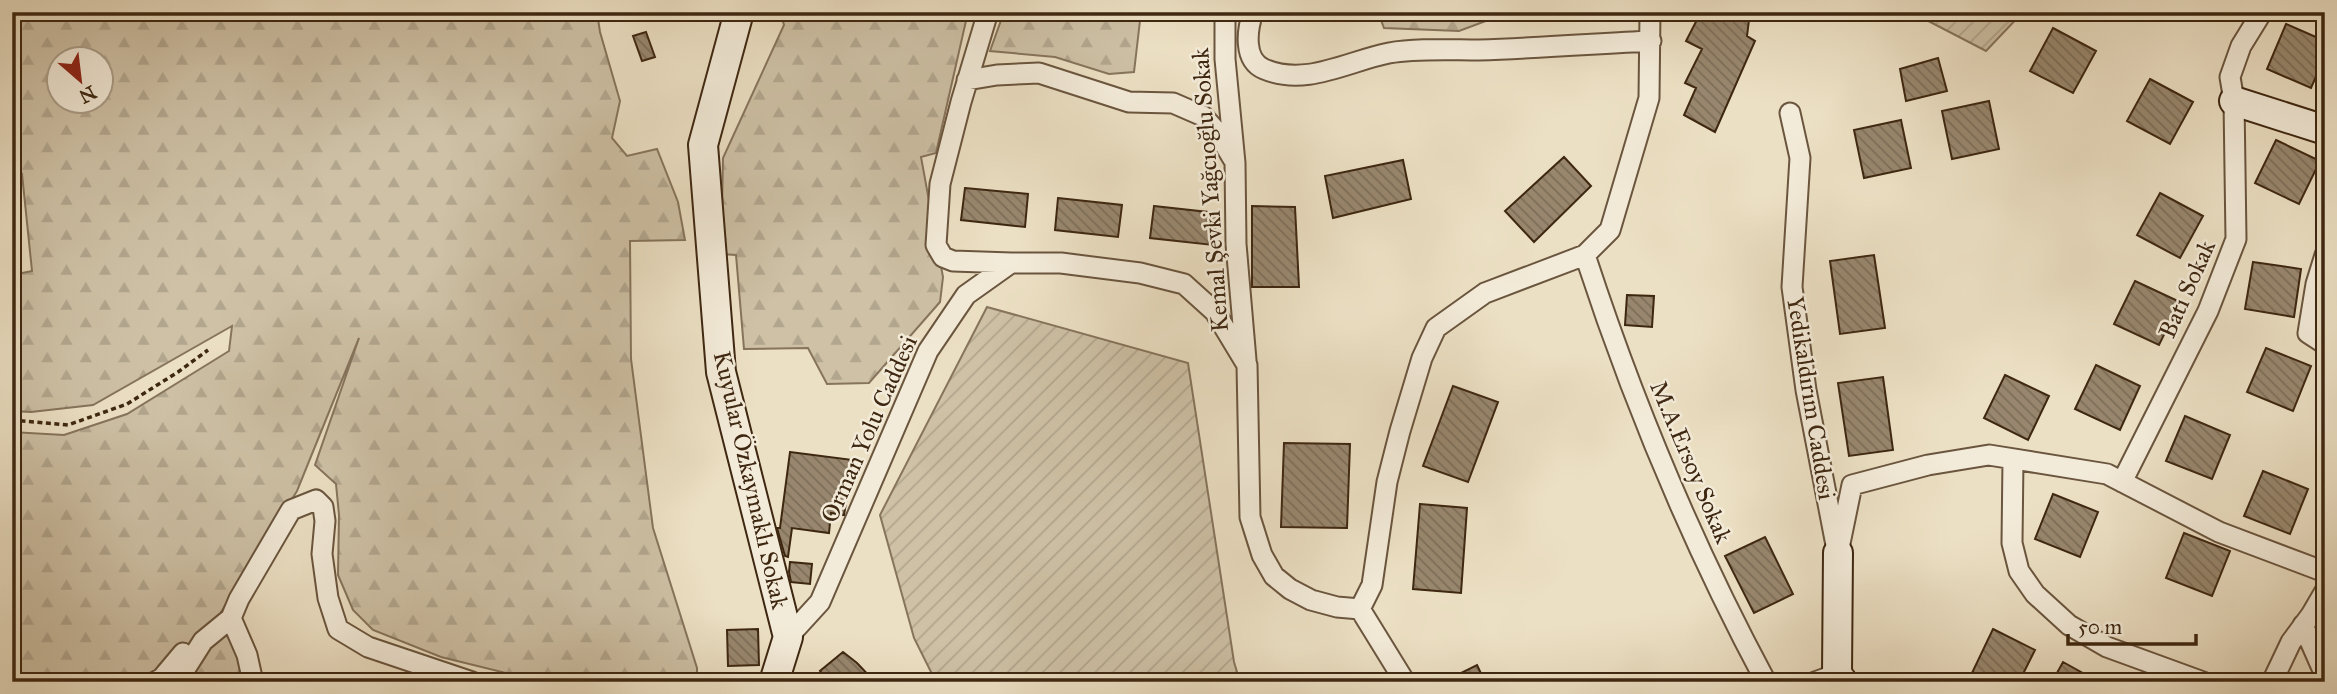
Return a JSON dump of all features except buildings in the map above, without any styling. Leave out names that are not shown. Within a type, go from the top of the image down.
[{"type":"street","points":[[988,12],[940,184],[936,245],[943,257],[953,261],[1061,263],[1127,271],[1184,284],[1216,312],[1247,365],[1250,516],[1262,555],[1274,576],[1290,589],[1311,600],[1337,607],[1360,609]]},
{"type":"street","name":"Kemal Şevki Yağcıoğlu Sokak","points":[[1225,12],[1225,59],[1235,163],[1236,244],[1247,365]]},
{"type":"street","points":[[1253,12],[1247,29],[1251,56],[1261,68],[1283,76],[1319,73],[1390,52],[1650,41]]},
{"type":"street","points":[[1360,609],[1373,585],[1387,482],[1400,430],[1422,358],[1436,328],[1485,293],[1585,255],[1610,230],[1649,98],[1650,12]]},
{"type":"street","name":"Batı Sokak","points":[[2122,482],[2208,311],[2236,239],[2234,101],[2230,77],[2241,46],[2262,12]]},
{"type":"street","name":"Kuyular Özkaymaklı Sokak","points":[[736,23],[703,145],[721,372],[788,637]]},
{"type":"street","points":[[967,80],[996,75],[1039,73],[1129,102],[1173,103],[1203,116],[1217,132],[1235,163]]},
{"type":"street","points":[[2234,101],[2325,130]]},
{"type":"street","name":"Yedikaldırım Caddesi","points":[[1790,113],[1800,158],[1792,288],[1806,390],[1838,553],[1832,679]]},
{"type":"street","name":"M.A.Ersoy Sokak","points":[[1585,255],[1611,333],[1687,523],[1727,610],[1766,682]]},
{"type":"street","points":[[2325,255],[2316,284],[2308,334],[2325,344]]},
{"type":"street","name":"Orman Yolu Caddesi","points":[[788,637],[820,602],[928,351],[966,295],[1011,263]]},
{"type":"street","points":[[1838,553],[1853,485],[1928,465],[1989,455],[2107,474],[2219,532],[2325,572]]},
{"type":"street","points":[[2013,459],[2012,543],[2019,571],[2035,594],[2069,625],[2108,647],[2203,682]]},
{"type":"street","points":[[177,682],[203,641],[231,618],[239,598],[292,510],[316,500],[323,507],[325,521],[322,554],[328,598],[338,629],[368,647],[472,682]]},
{"type":"street","points":[[2272,682],[2291,642],[2325,591]]},
{"type":"street","points":[[1360,609],[1405,682]]},
{"type":"street","points":[[155,682],[162,678],[204,628],[231,618]]},
{"type":"street","points":[[231,618],[247,655],[253,682]]},
{"type":"street","points":[[2303,625],[2325,675]]},
{"type":"street","points":[[774,682],[788,637]]},
{"type":"path","points":[[12,420],[68,425],[127,404],[178,372],[208,349]]},
{"type":"green space","points":[[20,12],[597,12],[620,101],[612,138],[627,156],[657,149],[678,202],[685,240],[630,241],[631,359],[653,528],[697,668],[697,682],[542,682],[441,657],[373,630],[353,610],[338,575],[339,515],[336,484],[315,465],[359,338],[297,491],[221,612],[241,664],[241,682],[12,682],[12,432],[64,435],[127,414],[229,351],[232,326],[93,405],[31,412],[12,411],[12,275],[32,271],[22,174],[12,176],[12,24]]},
{"type":"green space","points":[[780,12],[968,12],[936,153],[921,157],[943,277],[940,302],[869,383],[827,384],[808,348],[744,349],[736,255],[721,254],[723,158],[784,25]]},
{"type":"green space","points":[[1004,12],[1141,12],[1134,72],[1109,74],[1055,57],[990,51]]},
{"type":"green space","points":[[1378,12],[1510,12],[1459,31],[1384,28]]},
{"type":"green space","points":[[1911,12],[2023,12],[1986,51]]},
{"type":"green space","points":[[987,307],[1188,363],[1234,662],[1240,682],[936,682],[914,638],[880,515]]}]
